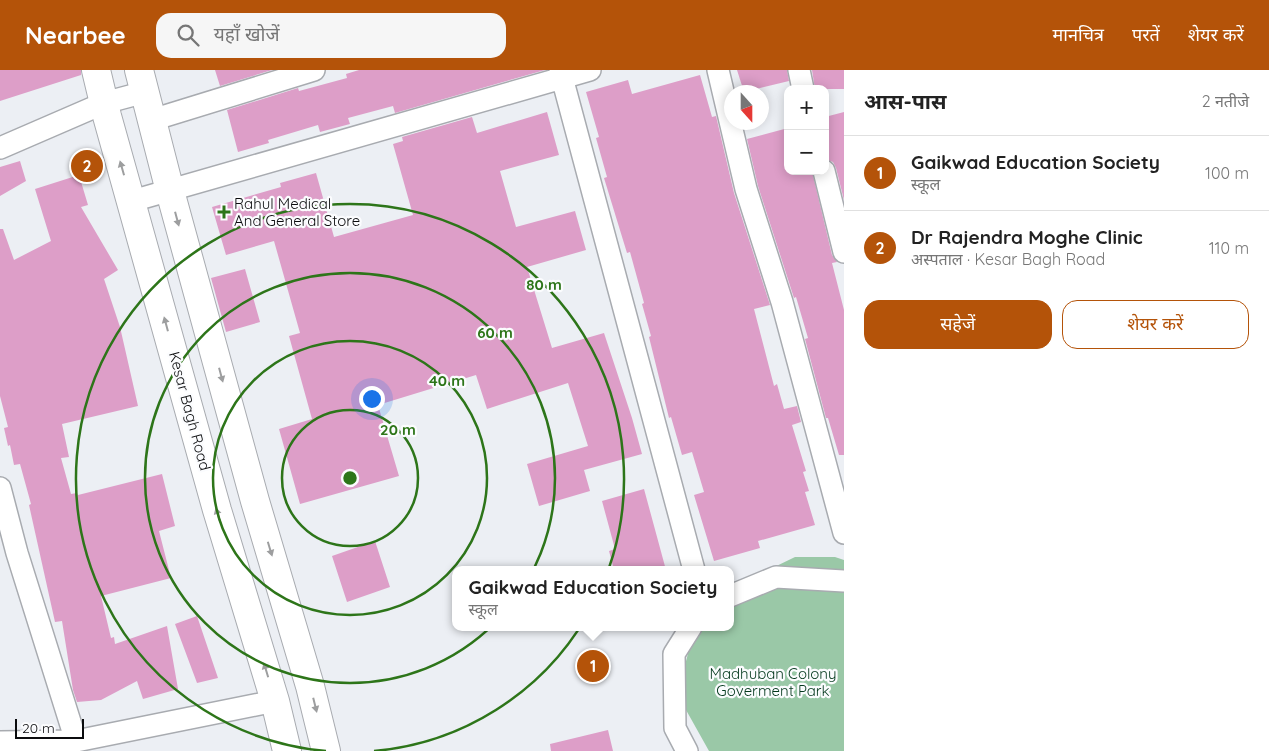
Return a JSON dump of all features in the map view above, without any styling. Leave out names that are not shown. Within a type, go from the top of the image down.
[{"type":"main road","name":"Kesar Bagh Road","points":[[96,70],[217,510],[275,701],[287,751]]},
{"type":"main road","points":[[142,81],[170,191],[255,500],[310,686],[326,751]]},
{"type":"street","points":[[152,120],[314,70]]},
{"type":"street","points":[[132,201],[561,74],[590,70]]},
{"type":"street","points":[[718,70],[746,189],[782,302],[844,533]]},
{"type":"street","points":[[799,70],[803,85]]},
{"type":"street","points":[[561,74],[693,566]]},
{"type":"street","points":[[0,148],[104,103],[142,81]]},
{"type":"street","points":[[825,175],[844,252]]},
{"type":"street","points":[[0,488],[9,551],[76,741]]},
{"type":"street","points":[[734,594],[776,577],[844,581]]},
{"type":"street","points":[[687,751],[674,728],[674,654],[688,631]]},
{"type":"street","points":[[0,742],[76,741],[275,701]]},
{"type":"green space","name":"Madhuban Colony Goverment Park","points":[[795,557],[835,557],[844,560],[844,751],[709,751],[681,701],[685,665],[694,631],[734,631],[734,587]]},
{"type":"building","points":[[0,70],[81,70],[81,75],[0,101]]},
{"type":"building","points":[[215,70],[272,70],[220,86]]},
{"type":"building","points":[[359,70],[545,70],[395,113],[393,106],[348,118],[350,124],[320,132],[318,125],[268,140],[269,143],[238,152],[227,110],[298,88],[299,91],[347,78],[346,74]]},
{"type":"building","points":[[737,70],[787,70],[789,81],[769,86],[742,85]]},
{"type":"building","points":[[812,70],[844,70],[844,89],[829,89],[829,85],[814,85]]},
{"type":"building","points":[[700,75],[712,117],[716,116],[734,193],[770,305],[754,309],[774,386],[777,384],[784,409],[797,406],[801,422],[792,425],[806,471],[803,472],[809,491],[805,492],[815,525],[758,541],[760,548],[714,561],[694,495],[704,492],[692,452],[682,455],[671,417],[669,418],[649,337],[651,336],[642,304],[644,303],[630,252],[627,253],[604,178],[607,177],[596,138],[599,137],[586,92],[628,80],[632,94]]},
{"type":"building","points":[[547,112],[559,155],[500,171],[516,227],[575,211],[586,250],[527,267],[552,348],[604,333],[642,454],[584,470],[590,491],[539,506],[527,464],[588,446],[568,383],[487,409],[476,375],[378,405],[399,476],[300,504],[279,429],[312,419],[289,336],[300,333],[274,241],[226,255],[212,207],[281,187],[280,183],[316,173],[334,237],[413,215],[393,144],[403,141],[402,137],[472,117],[477,133]]},
{"type":"building","points":[[844,112],[844,200],[836,168],[833,162],[829,160],[829,116]]},
{"type":"building","points":[[784,129],[784,175],[813,175],[832,255],[837,262],[832,263],[844,310],[844,455],[839,455],[828,418],[826,418],[805,339],[808,338],[758,186],[747,139]]},
{"type":"building","points":[[20,161],[26,181],[0,196],[0,167]]},
{"type":"building","points":[[79,175],[88,205],[81,207],[118,270],[104,279],[120,327],[138,406],[62,424],[69,457],[61,458],[71,494],[77,493],[78,495],[162,474],[175,526],[159,531],[171,578],[101,596],[111,638],[114,637],[115,644],[167,626],[178,689],[143,699],[137,681],[101,700],[77,702],[73,690],[62,621],[55,622],[29,505],[31,504],[20,464],[14,465],[10,445],[8,446],[4,428],[8,427],[0,396],[0,229],[3,229],[14,260],[51,241],[35,189]]},
{"type":"building","points":[[245,269],[260,322],[226,332],[211,278]]},
{"type":"building","points":[[644,489],[665,566],[613,566],[609,551],[615,549],[602,501]]},
{"type":"building","points":[[375,541],[390,587],[347,602],[332,556]]},
{"type":"building","points":[[197,616],[218,678],[197,683],[175,624]]},
{"type":"building","points":[[608,730],[613,751],[551,751],[550,744]]},
{"type":"place","name":"Dr Rajendra Moghe Clinic","points":[[87,166]]},
{"type":"place","name":"Rahul Medical And General Store","points":[[224,212]]},
{"type":"place","name":"Gaikwad Education Society","points":[[593,666]]}]
